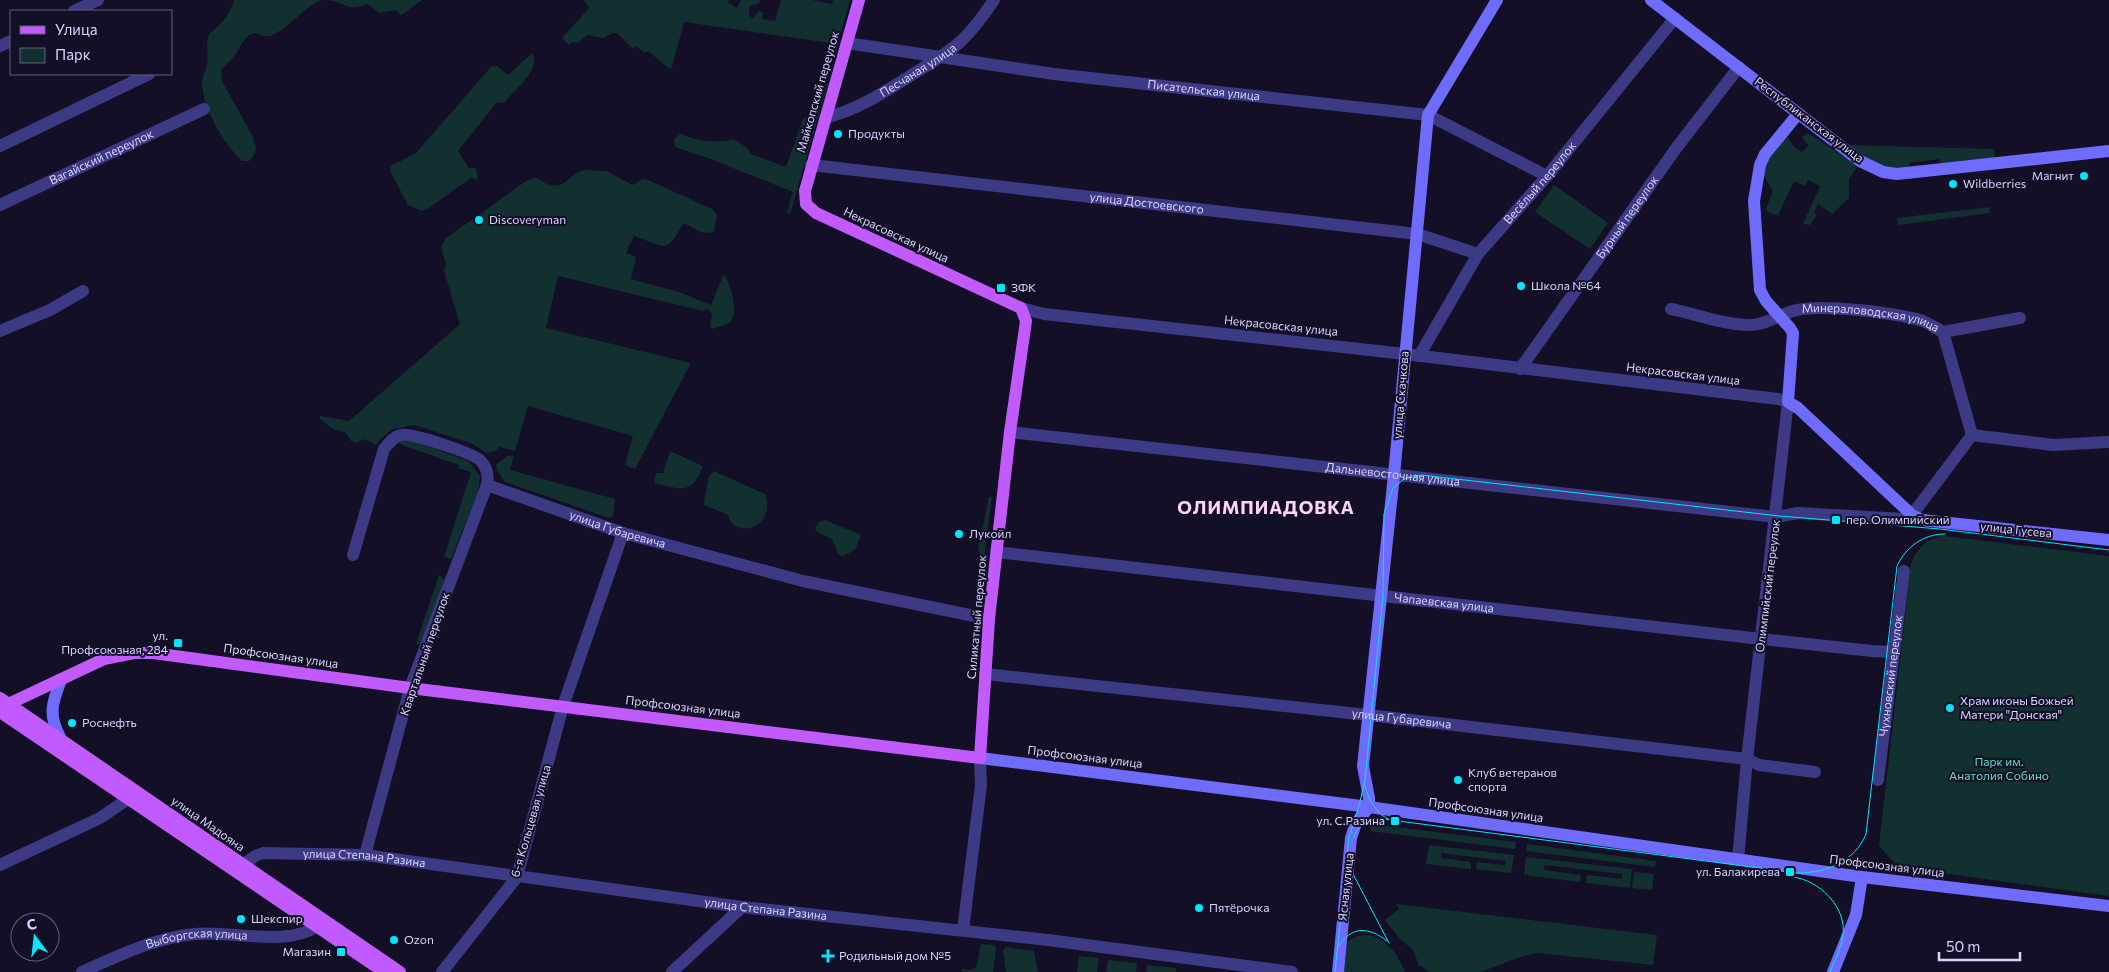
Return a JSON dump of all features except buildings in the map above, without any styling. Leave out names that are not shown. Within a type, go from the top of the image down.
[{"type":"main road","name":"Майкопский переулок","points":[[805,191],[859,0]]},
{"type":"main road","name":"Некрасовская улица","points":[[805,191],[806,204],[816,213],[1021,308]]},
{"type":"main road","name":"Силикатный переулок","points":[[980,758],[989,619],[996,552],[1010,432],[1026,321],[1021,308]]},
{"type":"main road","name":"Профсоюзная улица","points":[[2,706],[104,659],[118,655],[153,653],[410,688],[980,758]]},
{"type":"main road","name":"улица Мадояна","points":[[2,706],[60,738],[400,972]]},
{"type":"main road","name":"улица Мадояна","points":[[2,706],[128,799],[384,972]]},
{"type":"street","points":[[76,10],[98,0]]},
{"type":"street","name":"Песчаная улица","points":[[825,118],[853,109],[873,99],[938,58],[974,29],[994,0]]},
{"type":"street","name":"улица Скачкова","points":[[1369,807],[1370,798],[1363,766],[1394,475],[1428,116],[1497,0]]},
{"type":"street","name":"Республиканская улица","points":[[1658,2],[1675,18],[1860,161],[1883,172],[1897,174],[2109,151]]},
{"type":"street","name":"Весёлый переулок","points":[[1419,356],[1478,254],[1547,176],[1675,18]]},
{"type":"street","name":"Писательская улица","points":[[847,43],[1054,74],[1428,116],[1547,176]]},
{"type":"street","name":"Бурный переулок","points":[[1520,369],[1677,147],[1739,67]]},
{"type":"street","points":[[0,146],[147,75]]},
{"type":"street","name":"Вагайский переулок","points":[[0,205],[204,109]]},
{"type":"street","name":"Олимпийский переулок","points":[[1738,860],[1747,759],[1776,517],[1794,339],[1790,328],[1762,297],[1760,290],[1758,242],[1754,210],[1755,192],[1763,157],[1798,114]]},
{"type":"street","name":"улица Достоевского","points":[[811,165],[1044,190],[1417,234],[1478,254]]},
{"type":"street","points":[[0,331],[50,310],[83,291]]},
{"type":"street","name":"Некрасовская улица","points":[[1021,308],[1044,314],[1405,354],[1778,399],[1788,402]]},
{"type":"street","name":"Минераловодская улица","points":[[1779,316],[1806,308],[1890,314],[1925,322],[1943,332],[2020,318]]},
{"type":"street","points":[[1671,309],[1749,325],[1766,322],[1779,316]]},
{"type":"street","points":[[1943,332],[1972,435]]},
{"type":"street","points":[[1788,402],[1798,408],[1913,518],[1972,435]]},
{"type":"street","name":"Дальневосточная улица","points":[[1010,432],[1776,517]]},
{"type":"street","points":[[353,555],[384,449],[394,438],[403,434],[414,436],[478,458],[487,470],[487,485]]},
{"type":"street","points":[[1972,435],[2053,445],[2109,442]]},
{"type":"street","name":"улица Губаревича","points":[[487,485],[623,533],[803,581],[989,619]]},
{"type":"street","name":"Квартальный переулок","points":[[365,856],[410,688],[487,485]]},
{"type":"street","name":"улица Гусева","points":[[1776,517],[1798,513],[1913,518],[2109,540]]},
{"type":"street","name":"6-я Кольцевая улица","points":[[442,972],[517,877],[563,706],[623,533]]},
{"type":"street","name":"Чапаевская улица","points":[[996,552],[1762,640],[1872,652],[1894,652]]},
{"type":"street","name":"Чухновский переулок","points":[[1878,780],[1904,571]]},
{"type":"street","name":"улица Губаревича","points":[[985,674],[1368,715],[1747,759],[1759,765],[1815,772]]},
{"type":"street","points":[[60,738],[52,715],[55,695],[61,680]]},
{"type":"street","name":"Профсоюзная улица","points":[[980,758],[1369,807],[1862,877],[2109,906]]},
{"type":"street","name":"Силикатный переулок","points":[[963,930],[981,785],[980,758]]},
{"type":"street","points":[[0,865],[100,818],[128,799]]},
{"type":"street","name":"Ясная улица","points":[[1338,972],[1351,838],[1356,823],[1369,807]]},
{"type":"street","name":"улица Степана Разина","points":[[243,865],[255,856],[263,853],[365,856],[742,907],[963,930],[1292,972]]},
{"type":"street","points":[[1833,972],[1856,915],[1862,877]]},
{"type":"street","points":[[672,972],[742,907]]},
{"type":"street","name":"Выборгская улица","points":[[82,972],[147,944],[172,937],[197,933],[280,936],[303,934],[316,927]]},
{"type":"green space","points":[[234,0],[322,0],[309,7],[284,28],[270,36],[256,33],[248,36],[234,57],[221,70],[222,81],[253,137],[256,149],[249,161],[242,161],[221,135],[210,114],[203,93],[202,83],[207,64],[209,34],[225,19]]},
{"type":"green space","points":[[328,0],[422,0],[401,15],[396,10],[379,13],[368,4],[351,7]]},
{"type":"green space","points":[[584,0],[729,0],[728,2],[737,8],[741,0],[760,0],[759,3],[750,6],[749,16],[753,18],[759,11],[763,12],[762,19],[775,21],[781,0],[812,0],[832,4],[833,0],[850,0],[833,63],[837,44],[684,22],[671,70],[648,51],[645,53],[636,46],[633,49],[617,33],[612,33],[604,38],[587,35],[578,43],[572,42],[569,45],[562,38],[589,8]]},
{"type":"green space","points":[[532,53],[533,66],[525,80],[504,103],[497,102],[458,151],[469,168],[476,168],[478,178],[475,180],[472,177],[422,211],[408,205],[390,171],[391,166],[416,153],[491,67],[497,66],[508,75]]},
{"type":"green space","points":[[827,81],[790,214],[787,213],[793,192],[675,147],[674,141],[681,134],[707,141],[728,141],[734,139],[746,147],[751,154],[786,167],[803,119],[810,116],[816,118]]},
{"type":"green space","points":[[1808,133],[1855,164],[1856,169],[1849,179],[1849,198],[1832,214],[1818,204],[1814,213],[1817,215],[1810,225],[1803,224],[1820,186],[1808,180],[1805,186],[1794,181],[1778,215],[1769,213],[1766,209],[1773,190],[1764,176],[1765,161],[1787,136],[1794,147],[1801,152],[1808,145],[1802,137]]},
{"type":"green space","points":[[1845,145],[1994,149],[1995,158],[1941,165],[1940,159],[1909,163],[1909,168],[1892,168],[1875,163]]},
{"type":"green space","points":[[584,170],[606,171],[633,185],[642,179],[648,180],[712,209],[717,214],[714,231],[709,233],[701,232],[683,223],[673,240],[664,246],[634,236],[626,253],[636,257],[631,279],[679,292],[711,305],[724,274],[733,298],[734,311],[731,321],[712,329],[710,326],[712,314],[708,309],[703,311],[558,276],[546,328],[691,363],[635,469],[625,465],[633,436],[528,406],[515,451],[499,447],[495,451],[487,453],[471,443],[414,425],[393,429],[380,439],[376,445],[365,439],[356,443],[351,441],[346,433],[333,429],[320,419],[320,416],[349,421],[460,324],[444,271],[446,264],[441,247],[445,239],[526,181],[535,178],[547,184],[559,185]]},
{"type":"green space","points":[[1554,185],[1608,223],[1590,249],[1535,212]]},
{"type":"green space","points":[[1989,207],[1990,213],[1898,225],[1897,218]]},
{"type":"green space","points":[[411,440],[468,461],[480,476],[478,492],[451,559],[444,557],[471,472],[458,468],[459,465],[399,444],[401,441]]},
{"type":"green space","points":[[670,451],[703,466],[699,476],[690,486],[678,488],[654,483],[656,473],[663,473]]},
{"type":"green space","points":[[514,455],[510,470],[615,499],[613,516],[609,518],[505,482],[497,471],[496,465],[507,456]]},
{"type":"green space","points":[[714,471],[765,494],[767,506],[765,516],[760,523],[745,529],[738,527],[732,523],[728,515],[704,505],[708,477]]},
{"type":"green space","points":[[989,497],[992,497],[984,558],[981,557],[978,550]]},
{"type":"green space","points":[[825,520],[861,535],[855,550],[843,556],[838,554],[832,539],[817,532],[815,528],[819,522]]},
{"type":"green space","name":"Парк им. Анатолия Собино","points":[[1944,536],[2109,556],[2109,896],[1898,867],[1879,846],[1911,564],[1919,548],[1932,539]]},
{"type":"green space","points":[[439,575],[444,581],[422,644],[416,644]]},
{"type":"green space","points":[[1371,824],[1516,842],[1515,849],[1370,831]]},
{"type":"green space","points":[[1527,844],[1656,861],[1655,867],[1526,851]]},
{"type":"green space","points":[[1429,845],[1514,855],[1511,873],[1476,869],[1477,862],[1505,865],[1506,861],[1441,853],[1441,858],[1471,862],[1471,869],[1426,864]]},
{"type":"green space","points":[[1526,857],[1632,869],[1630,888],[1586,883],[1587,875],[1622,879],[1622,874],[1545,865],[1544,870],[1581,875],[1580,882],[1524,875]]},
{"type":"green space","points":[[1634,872],[1654,874],[1652,890],[1632,888]]},
{"type":"green space","points":[[1396,904],[1657,935],[1653,965],[1538,953],[1520,957],[1481,972],[1430,972],[1419,965],[1413,950],[1400,939],[1385,920],[1399,909]]},
{"type":"green space","points":[[1371,935],[1388,945],[1400,960],[1405,972],[1343,972],[1348,941],[1357,936]]},
{"type":"green space","points":[[981,944],[994,945],[996,948],[993,972],[962,972],[962,969],[971,970],[976,968]]},
{"type":"green space","points":[[1006,947],[1034,951],[1038,972],[1006,972],[1003,950]]},
{"type":"green space","points":[[1079,956],[1099,958],[1097,972],[1077,972]]},
{"type":"green space","points":[[1108,960],[1137,963],[1136,972],[1106,972]]},
{"type":"green space","points":[[1147,965],[1176,968],[1176,972],[1146,972]]},
{"type":"tram line","points":[[1335,972],[1349,837],[1365,780],[1383,595],[1384,514],[1393,488],[1404,479],[1421,475],[1779,516],[1940,529],[2109,550]]},
{"type":"tram line","points":[[1354,838],[1358,829],[1364,823],[1383,819],[1798,873],[1819,871],[1839,864],[1855,851],[1866,834],[1897,566],[1905,553],[1916,543],[1929,536],[1945,534]]},
{"type":"tram line","points":[[1365,785],[1373,806],[1385,818],[1390,820]]},
{"type":"tram line","points":[[1351,861],[1353,874],[1389,943]]},
{"type":"tram line","points":[[1793,877],[1803,879],[1821,889],[1836,905],[1841,915],[1843,936],[1830,972]]},
{"type":"tram line","points":[[1338,947],[1348,935],[1360,930],[1373,933],[1387,941]]},
{"type":"place","name":"Продукты","points":[[838,134]]},
{"type":"place","name":"Магнит","points":[[2084,176]]},
{"type":"place","name":"Wildberries","points":[[1953,184]]},
{"type":"place","name":"Discoveryman","points":[[479,220]]},
{"type":"place","name":"Школа №64","points":[[1521,286]]},
{"type":"place","name":"ЗФК","points":[[1001,288]]},
{"type":"place","name":"пер. Олимпийский","points":[[1836,520]]},
{"type":"place","name":"Лукойл","points":[[959,534]]},
{"type":"place","name":"ул. Профсоюзная, 284","points":[[178,643]]},
{"type":"place","name":"Храм иконы Божьей Матери \"Донская\"","points":[[1950,708]]},
{"type":"place","name":"Роснефть","points":[[72,723]]},
{"type":"place","name":"Клуб ветеранов спорта","points":[[1458,780]]},
{"type":"place","name":"ул. С.Разина","points":[[1395,821]]},
{"type":"place","name":"ул. Балакирева","points":[[1790,872]]},
{"type":"place","name":"Пятёрочка","points":[[1199,908]]},
{"type":"place","name":"Шекспир","points":[[241,919]]},
{"type":"place","name":"Ozon","points":[[394,940]]},
{"type":"place","name":"Магазин","points":[[341,952]]},
{"type":"place","name":"Родильный дом №5","points":[[828,956]]},
{"type":"district","name":"ОЛИМПИАДОВКА","points":[[1266,508]]}]
